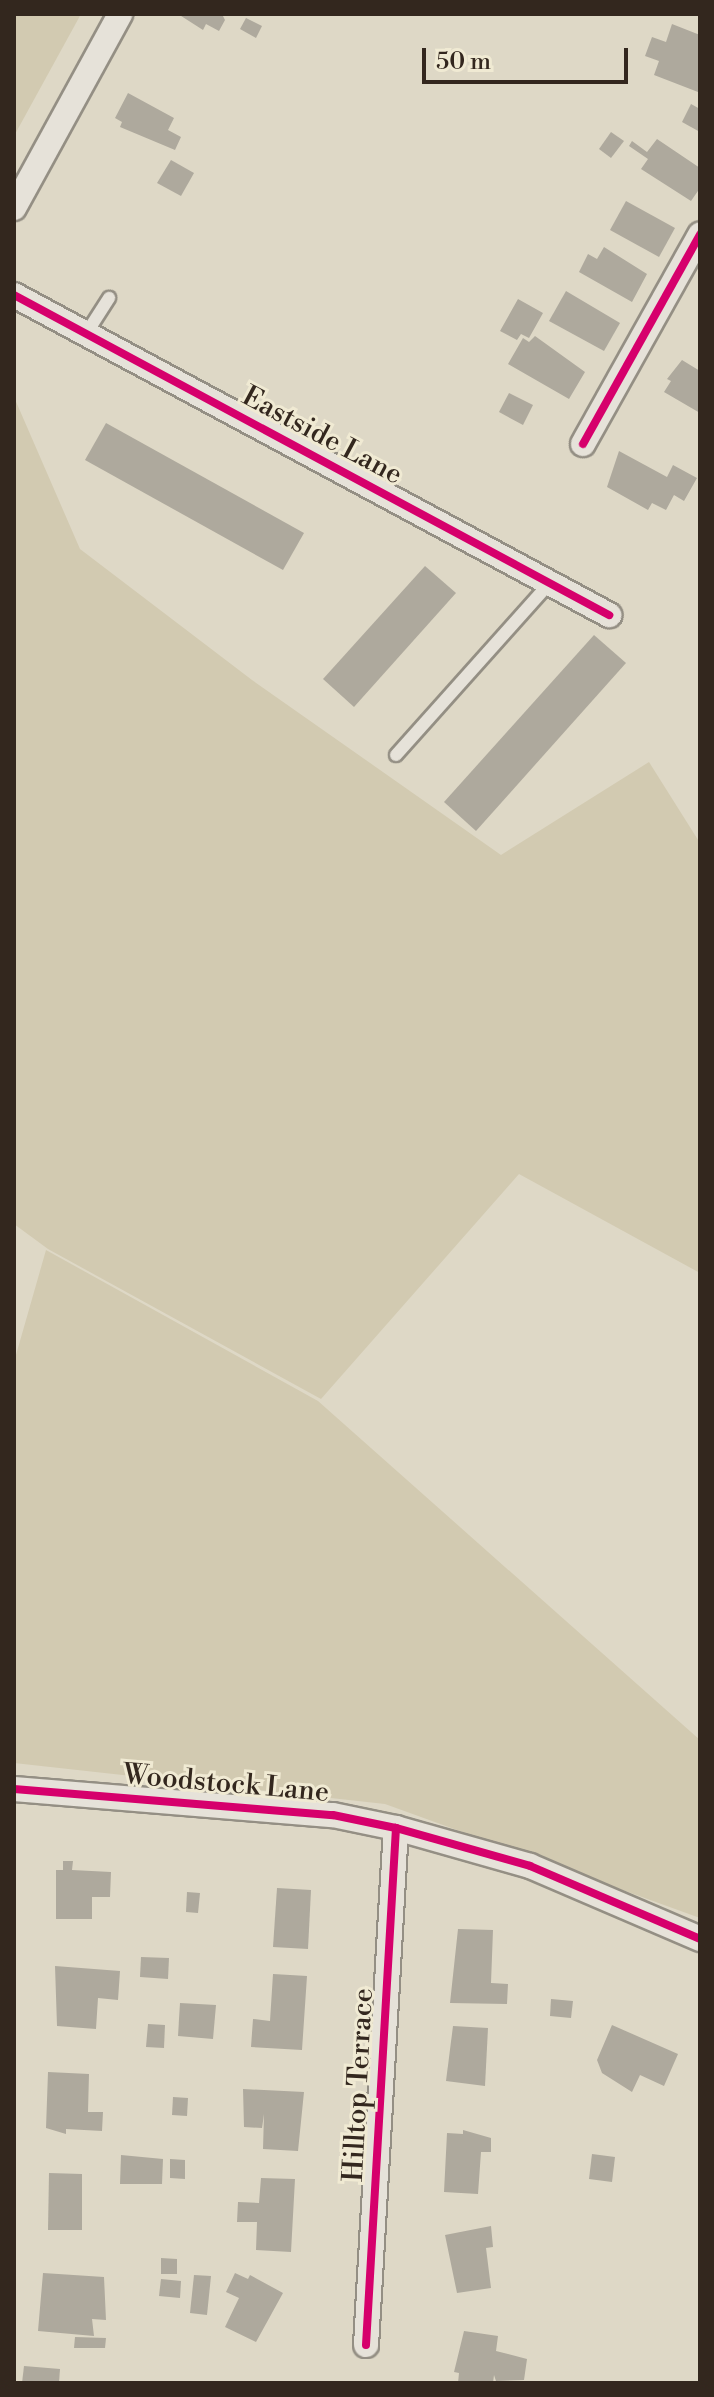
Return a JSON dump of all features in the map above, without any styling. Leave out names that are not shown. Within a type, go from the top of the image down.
[{"type":"street","points":[[14,208],[120,14]]},
{"type":"street","points":[[583,444],[700,235]]},
{"type":"street","name":"Eastside Lane","points":[[14,295],[609,615]]},
{"type":"street","name":"Woodstock Lane","points":[[14,1789],[333,1815],[396,1828],[530,1866],[700,1939]]},
{"type":"street","name":"Hilltop Terrace","points":[[366,2345],[396,1828]]},
{"type":"lane","points":[[86,334],[109,298]]},
{"type":"lane","points":[[396,755],[550,583]]},
{"type":"shaded area","points":[[14,14],[81,14],[14,136]]},
{"type":"shaded area","points":[[14,397],[80,549],[252,680],[501,855],[649,762],[700,843],[700,1273],[519,1174],[321,1399],[48,1249],[14,1224]]},
{"type":"shaded area","points":[[46,1250],[318,1401],[700,1740],[700,1918],[385,1804],[14,1763],[14,1362]]},
{"type":"building","points":[[178,14],[222,14],[225,20],[219,31],[206,24],[203,30]]},
{"type":"building","points":[[246,18],[262,26],[256,38],[240,29]]},
{"type":"building","points":[[672,24],[700,35],[698,92],[654,75],[659,61],[645,56],[652,37],[666,42]]},
{"type":"building","points":[[128,93],[174,118],[168,130],[181,137],[175,150],[120,127],[122,122],[115,118]]},
{"type":"building","points":[[691,104],[700,109],[700,132],[682,122]]},
{"type":"building","points":[[611,132],[624,141],[611,158],[599,149]]},
{"type":"building","points":[[657,139],[700,168],[700,188],[691,201],[641,169],[648,159],[629,146],[632,141],[647,152]]},
{"type":"building","points":[[171,160],[194,173],[181,196],[157,183]]},
{"type":"building","points":[[626,201],[675,228],[659,257],[610,230]]},
{"type":"building","points":[[604,247],[647,274],[632,302],[579,272],[588,254],[597,259]]},
{"type":"building","points":[[566,291],[620,323],[604,351],[549,321]]},
{"type":"building","points":[[518,299],[543,313],[529,338],[521,334],[517,340],[500,331]]},
{"type":"building","points":[[535,336],[585,372],[569,399],[508,364],[523,338],[529,342]]},
{"type":"building","points":[[682,360],[700,371],[700,413],[664,392],[671,381],[667,379]]},
{"type":"building","points":[[509,393],[533,405],[523,425],[499,412]]},
{"type":"building","points":[[106,423],[304,533],[283,570],[85,460]]},
{"type":"building","points":[[619,451],[667,477],[673,465],[697,478],[684,501],[674,495],[666,510],[652,503],[648,510],[607,487]]},
{"type":"building","points":[[425,566],[456,593],[354,707],[323,679]]},
{"type":"building","points":[[594,635],[626,663],[476,831],[444,802]]},
{"type":"building","points":[[63,1861],[73,1861],[72,1870],[111,1872],[110,1897],[92,1897],[92,1919],[56,1919],[56,1870],[63,1870]]},
{"type":"building","points":[[277,1888],[311,1890],[308,1949],[273,1947]]},
{"type":"building","points":[[187,1892],[200,1893],[198,1913],[186,1912]]},
{"type":"building","points":[[458,1929],[493,1930],[491,1983],[508,1984],[507,2004],[450,2003]]},
{"type":"building","points":[[141,1957],[169,1958],[168,1979],[140,1977]]},
{"type":"building","points":[[55,1966],[120,1971],[118,2000],[98,1998],[96,2029],[57,2026]]},
{"type":"building","points":[[273,1974],[307,1976],[302,2050],[251,2047],[253,2019],[270,2021]]},
{"type":"building","points":[[551,1999],[573,2001],[571,2018],[550,2016]]},
{"type":"building","points":[[180,2003],[216,2005],[213,2039],[178,2036]]},
{"type":"building","points":[[148,2024],[165,2025],[164,2048],[146,2047]]},
{"type":"building","points":[[612,2025],[678,2054],[664,2086],[640,2075],[632,2092],[602,2073],[597,2060]]},
{"type":"building","points":[[453,2026],[488,2028],[485,2086],[446,2081]]},
{"type":"building","points":[[48,2072],[89,2074],[88,2112],[103,2112],[102,2131],[66,2129],[66,2134],[46,2128]]},
{"type":"building","points":[[243,2089],[304,2092],[298,2151],[263,2149],[264,2114],[262,2128],[244,2127]]},
{"type":"building","points":[[173,2097],[188,2098],[187,2116],[172,2115]]},
{"type":"building","points":[[463,2130],[491,2138],[491,2152],[481,2152],[478,2194],[444,2192],[447,2133],[463,2134]]},
{"type":"building","points":[[592,2154],[615,2157],[612,2182],[589,2179]]},
{"type":"building","points":[[121,2155],[163,2159],[162,2184],[120,2184]]},
{"type":"building","points":[[170,2159],[185,2160],[185,2179],[170,2178]]},
{"type":"building","points":[[49,2173],[82,2174],[82,2230],[48,2230]]},
{"type":"building","points":[[261,2178],[295,2179],[291,2252],[256,2250],[257,2222],[237,2222],[238,2202],[259,2203]]},
{"type":"building","points":[[491,2226],[493,2247],[486,2248],[491,2288],[457,2293],[445,2235]]},
{"type":"building","points":[[161,2258],[177,2259],[177,2274],[161,2274]]},
{"type":"building","points":[[43,2273],[104,2277],[106,2320],[92,2319],[94,2336],[38,2331]]},
{"type":"building","points":[[235,2273],[248,2279],[250,2275],[283,2293],[256,2342],[225,2327],[239,2298],[226,2292]]},
{"type":"building","points":[[194,2275],[211,2276],[207,2315],[190,2313]]},
{"type":"building","points":[[161,2279],[181,2281],[180,2298],[159,2296]]},
{"type":"building","points":[[464,2331],[498,2336],[496,2351],[527,2359],[524,2380],[496,2381],[494,2375],[493,2383],[458,2383],[459,2373],[454,2372]]},
{"type":"building","points":[[75,2337],[106,2338],[105,2348],[74,2348]]},
{"type":"building","points":[[24,2366],[60,2369],[59,2383],[22,2383]]},
{"type":"cycle path","points":[[583,444],[700,235]]},
{"type":"cycle path","points":[[14,295],[609,615]]},
{"type":"cycle path","points":[[14,1789],[333,1815],[396,1828],[530,1866],[700,1939]]},
{"type":"cycle path","points":[[366,2345],[396,1828]]}]
